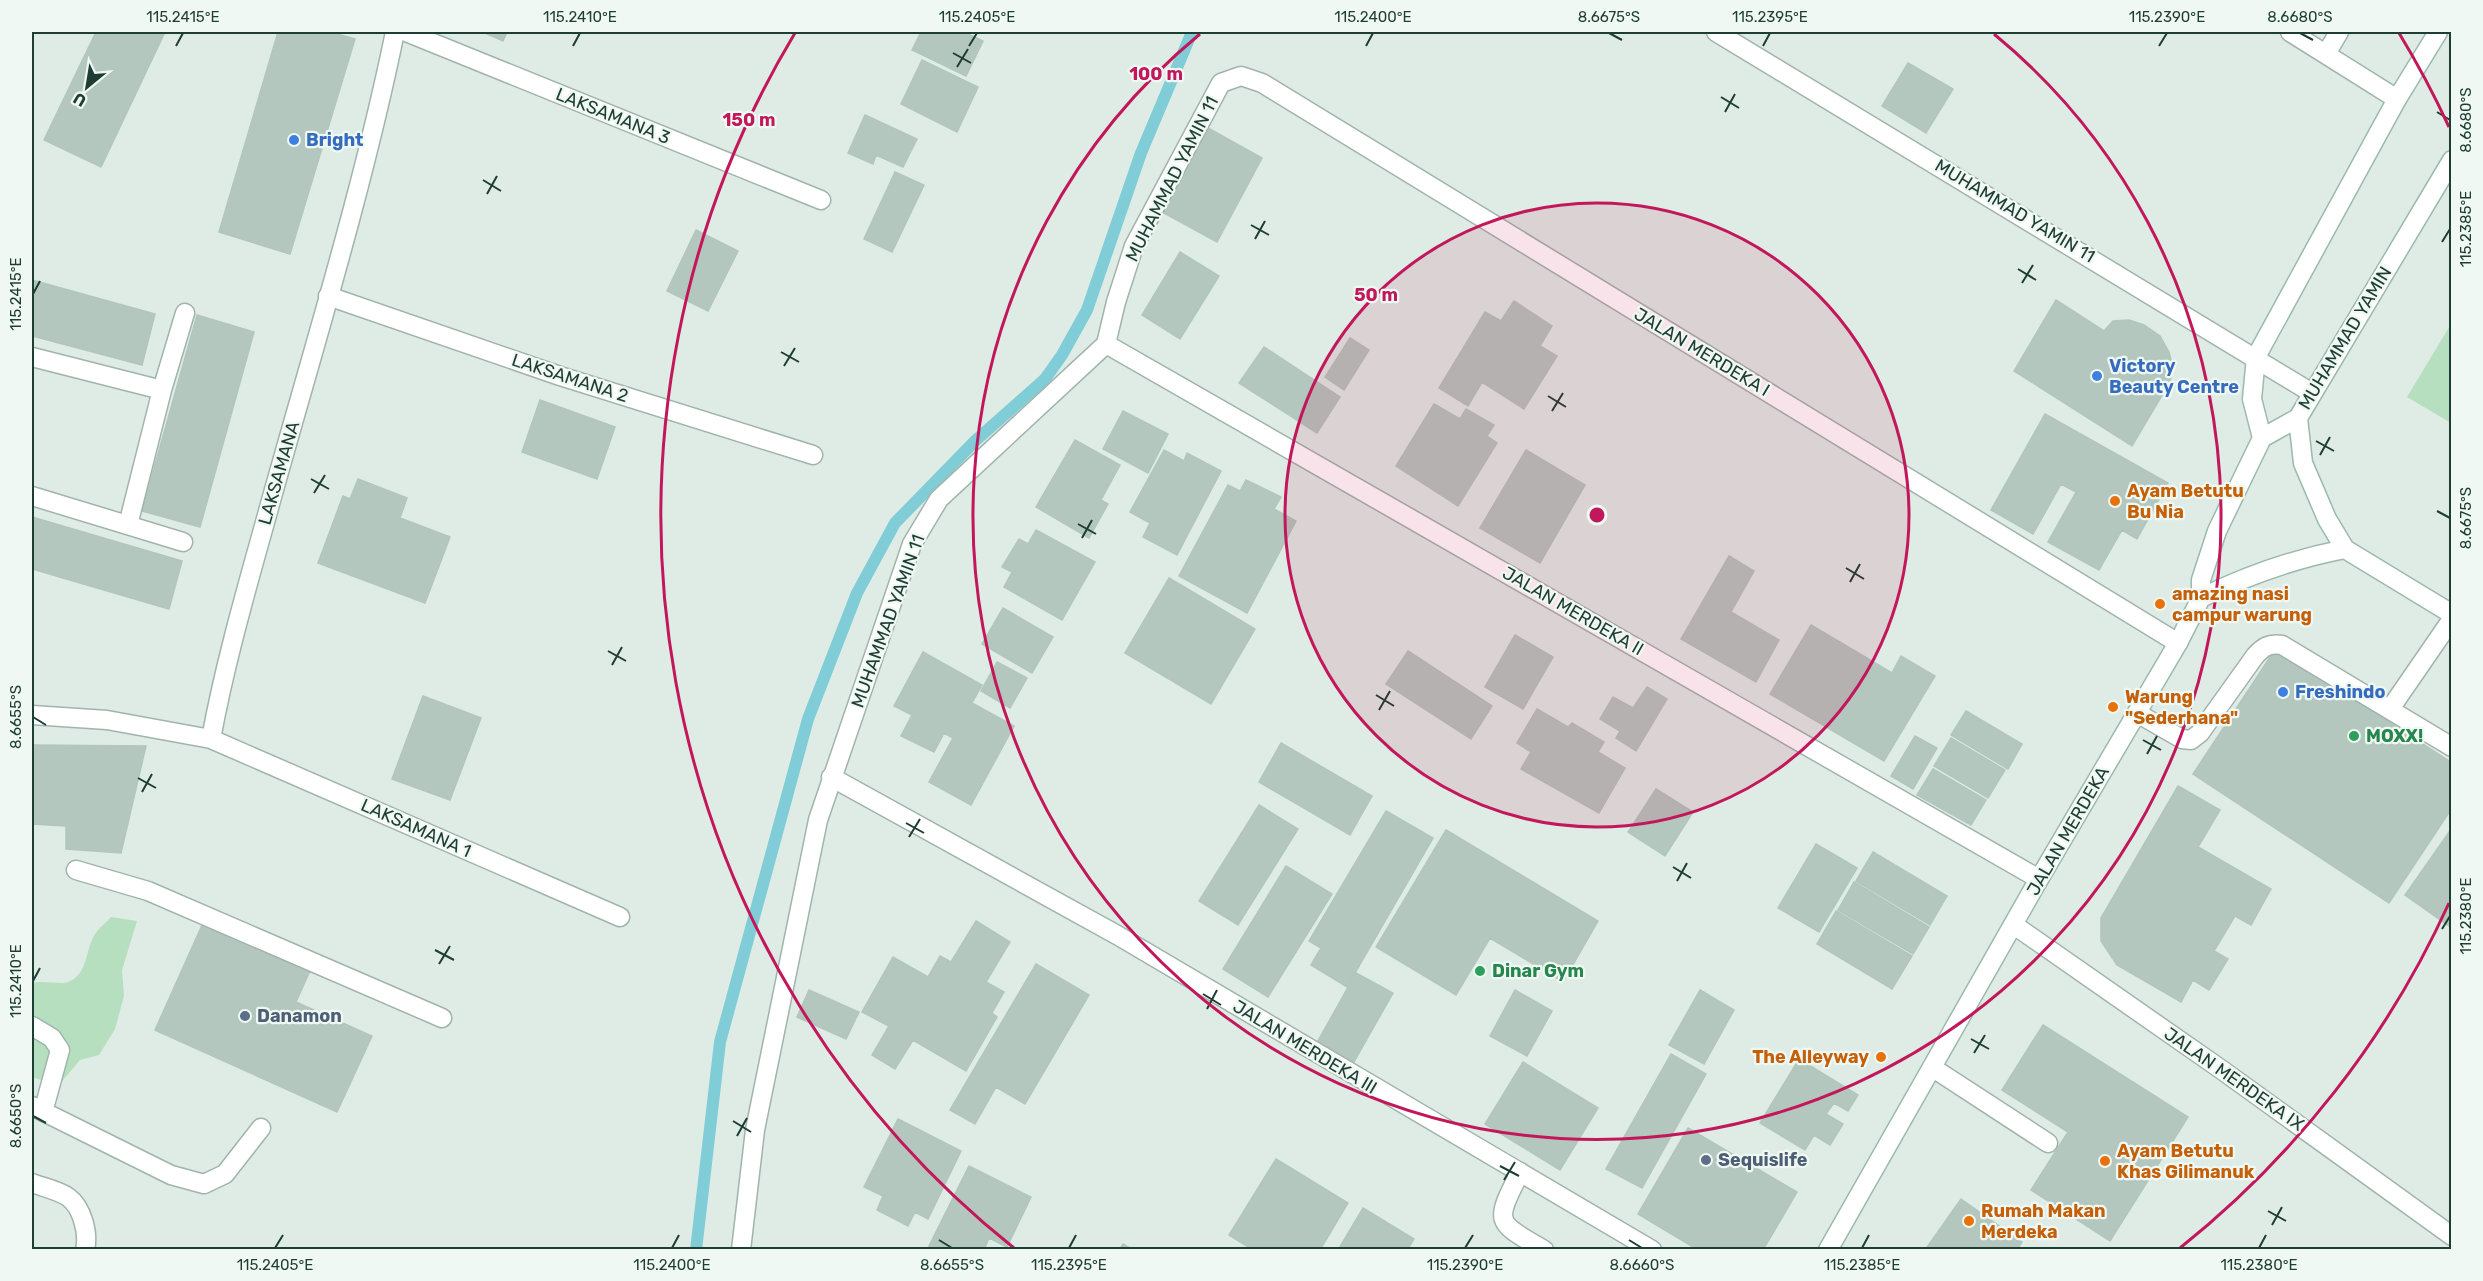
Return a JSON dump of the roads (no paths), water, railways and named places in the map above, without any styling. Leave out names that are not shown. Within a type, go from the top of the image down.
[{"type":"street","name":"LAKSAMANA","points":[[211,739],[232,642],[328,296],[385,80],[394,32]]},
{"type":"street","name":"LAKSAMANA 3","points":[[406,32],[821,200]]},
{"type":"street","name":"MUHAMMAD YAMIN 11","points":[[1716,32],[2312,393]]},
{"type":"street","points":[[2289,32],[2397,99]]},
{"type":"street","points":[[2326,54],[2339,32]]},
{"type":"street","points":[[2298,418],[2262,438],[2252,399],[2256,357],[2397,99],[2438,32]]},
{"type":"street","name":"JALAN MERDEKA I","points":[[1221,83],[1241,76],[1262,83],[2178,643]]},
{"type":"street","name":"MUHAMMAD YAMIN 11","points":[[741,1250],[755,1130],[807,871],[831,777],[912,544],[939,499],[1106,344],[1116,302],[1134,246],[1221,83]]},
{"type":"street","name":"MUHAMMAD YAMIN","points":[[2345,549],[2327,519],[2303,463],[2298,418],[2451,160]]},
{"type":"street","name":"LAKSAMANA 2","points":[[328,296],[560,376],[813,455]]},
{"type":"street","points":[[129,525],[162,390],[185,313]]},
{"type":"street","name":"JALAN MERDEKA II","points":[[1106,344],[2039,879]]},
{"type":"street","points":[[32,357],[162,390]]},
{"type":"street","name":"JALAN MERDEKA","points":[[1828,1250],[1934,1068],[2039,879],[2178,643],[2201,598],[2201,580],[2207,557],[2233,495],[2262,438]]},
{"type":"street","points":[[32,496],[183,542]]},
{"type":"street","points":[[2201,598],[2246,576],[2311,555],[2345,549],[2451,614]]},
{"type":"street","points":[[2390,709],[2451,619]]},
{"type":"street","points":[[2137,713],[2182,740],[2191,740],[2200,733],[2254,656],[2262,648],[2272,644],[2282,645],[2451,747]]},
{"type":"street","points":[[32,715],[107,720],[211,739]]},
{"type":"street","name":"LAKSAMANA 1","points":[[211,739],[620,917]]},
{"type":"street","name":"JALAN MERDEKA III","points":[[831,777],[1117,935],[1652,1250]]},
{"type":"street","points":[[76,870],[148,891],[442,1018]]},
{"type":"street","name":"JALAN MERDEKA IX","points":[[2014,925],[2222,1070],[2451,1236]]},
{"type":"street","points":[[32,1026],[52,1038],[60,1050],[37,1109],[171,1175],[204,1184],[225,1174],[261,1128]]},
{"type":"street","points":[[1934,1068],[2048,1143]]},
{"type":"street","points":[[1520,1172],[1502,1207],[1503,1219],[1508,1229],[1544,1250]]},
{"type":"street","points":[[32,1183],[68,1197],[83,1218],[87,1242],[85,1250]]},
{"type":"waterway","points":[[696,1250],[720,1042],[808,719],[857,593],[895,523],[975,441],[1045,379],[1062,355],[1087,310],[1141,153],[1192,32]]},
{"type":"place","name":"Bright","points":[[294,140]]},
{"type":"place","name":"Victory Beauty Centre","points":[[2097,376]]},
{"type":"place","name":"Ayam Betutu Bu Nia","points":[[2115,501]]},
{"type":"place","name":"amazing nasi campur warung","points":[[2160,604]]},
{"type":"place","name":"Freshindo","points":[[2283,692]]},
{"type":"place","name":"Warung \"Sederhana\"","points":[[2113,707]]},
{"type":"place","name":"MOXX!","points":[[2354,736]]},
{"type":"place","name":"Dinar Gym","points":[[1480,971]]},
{"type":"place","name":"Danamon","points":[[245,1016]]},
{"type":"place","name":"The Alleyway","points":[[1881,1057]]},
{"type":"place","name":"Sequislife","points":[[1706,1160]]},
{"type":"place","name":"Ayam Betutu Khas Gilimanuk","points":[[2105,1161]]},
{"type":"place","name":"Rumah Makan Merdeka","points":[[1969,1221]]}]
